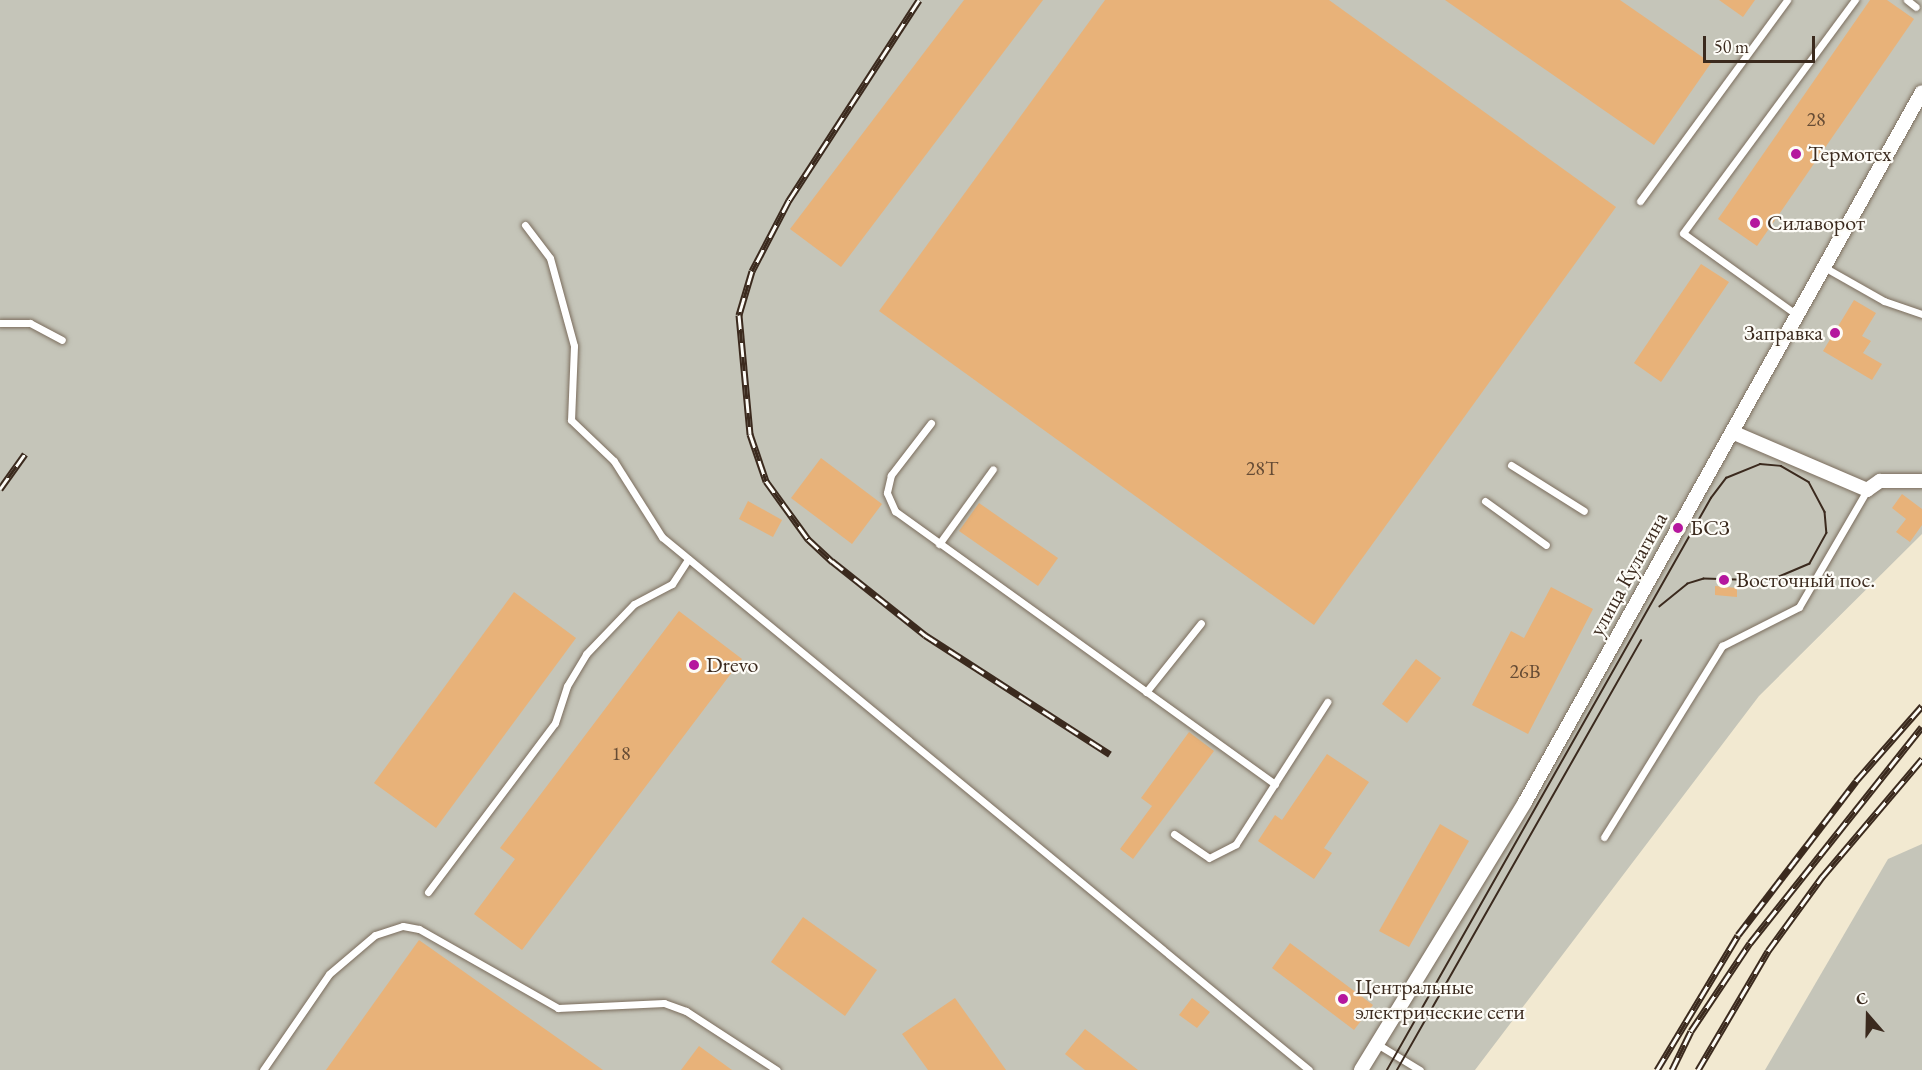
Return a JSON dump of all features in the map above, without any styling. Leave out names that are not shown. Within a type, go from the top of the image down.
[{"type":"street","name":"улица Кулагина","points":[[1361,1070],[1525,802],[1922,92]]},
{"type":"street","points":[[1732,432],[1868,490],[1880,481],[1922,481]]},
{"type":"lane","points":[[1640,201],[1787,0]]},
{"type":"lane","points":[[1797,315],[1683,233],[1855,0]]},
{"type":"lane","points":[[1907,0],[1916,7]]},
{"type":"lane","points":[[525,225],[550,258],[574,346],[571,420],[614,461],[662,537],[1308,1070]]},
{"type":"lane","points":[[1824,267],[1884,302],[1922,314]]},
{"type":"lane","points":[[0,323],[30,323],[62,340]]},
{"type":"lane","points":[[931,423],[891,475],[887,493],[896,511],[1275,784]]},
{"type":"lane","points":[[1511,465],[1584,510]]},
{"type":"lane","points":[[939,544],[993,469]]},
{"type":"lane","points":[[1604,837],[1722,646],[1799,607],[1868,490]]},
{"type":"lane","points":[[1485,501],[1546,545]]},
{"type":"lane","points":[[428,892],[555,723],[567,686],[586,654],[634,604],[672,584],[688,559]]},
{"type":"lane","points":[[1146,692],[1202,623]]},
{"type":"lane","points":[[1174,834],[1209,858],[1224,854],[1236,844],[1327,702]]},
{"type":"lane","points":[[263,1070],[330,974],[375,935],[403,926],[419,929],[551,1006],[664,1003],[686,1011],[777,1070]]},
{"type":"lane","points":[[1377,1044],[1420,1070]]},
{"type":"shaded area","points":[[0,0],[1922,0],[1922,534],[1759,696],[1475,1070],[0,1070]]},
{"type":"shaded area","points":[[1922,844],[1922,1070],[1765,1070],[1888,859]]},
{"type":"building","points":[[964,0],[1043,0],[841,267],[790,229]]},
{"type":"building","points":[[1105,0],[1329,0],[1616,207],[1314,625],[879,311]]},
{"type":"building","points":[[1445,0],[1620,0],[1711,63],[1654,145]]},
{"type":"building","points":[[1719,0],[1755,0],[1743,17]]},
{"type":"building","points":[[1870,0],[1887,0],[1914,19],[1757,246],[1718,219]]},
{"type":"building","points":[[1701,264],[1729,282],[1661,382],[1634,363]]},
{"type":"building","points":[[1854,300],[1876,313],[1862,336],[1871,341],[1863,353],[1882,364],[1872,380],[1823,351]]},
{"type":"building","points":[[821,458],[882,504],[852,544],[791,498]]},
{"type":"building","points":[[1902,494],[1922,509],[1922,525],[1910,542],[1896,532],[1906,519],[1892,508]]},
{"type":"building","points":[[748,501],[782,520],[773,537],[739,519]]},
{"type":"building","points":[[979,503],[1058,558],[1038,586],[959,531]]},
{"type":"building","points":[[1715,586],[1737,588],[1737,597],[1715,595]]},
{"type":"building","points":[[1551,587],[1593,609],[1528,734],[1472,705],[1511,631],[1524,638]]},
{"type":"building","points":[[514,592],[576,638],[436,828],[374,783]]},
{"type":"building","points":[[679,611],[742,659],[522,950],[474,914],[515,859],[500,848]]},
{"type":"building","points":[[1416,659],[1441,678],[1407,723],[1382,704]]},
{"type":"building","points":[[1189,732],[1214,751],[1133,859],[1120,849],[1152,806],[1141,798]]},
{"type":"building","points":[[1327,754],[1369,782],[1324,848],[1332,853],[1314,879],[1258,841],[1275,815],[1282,820]]},
{"type":"building","points":[[1440,824],[1469,841],[1409,947],[1379,931]]},
{"type":"building","points":[[803,917],[877,970],[845,1016],[771,962]]},
{"type":"building","points":[[419,940],[603,1070],[326,1070]]},
{"type":"building","points":[[1290,943],[1373,1005],[1354,1030],[1272,968]]},
{"type":"building","points":[[955,998],[1006,1070],[928,1070],[902,1034]]},
{"type":"building","points":[[1192,998],[1210,1012],[1197,1028],[1179,1015]]},
{"type":"building","points":[[1085,1029],[1138,1070],[1085,1070],[1065,1054]]},
{"type":"building","points":[[699,1046],[732,1070],[681,1070]]},
{"type":"tram line","points":[[1387,1070],[1711,498],[1726,478],[1760,464],[1781,466],[1809,482],[1825,512],[1827,533],[1810,564],[1770,581],[1704,579],[1688,584],[1660,607]]},
{"type":"tram line","points":[[1397,1070],[1641,641]]},
{"type":"railway","points":[[919,0],[789,200],[752,271],[739,315],[750,434],[766,481],[808,539],[832,561],[925,635],[1110,754]]},
{"type":"railway","points":[[0,489],[25,454]]},
{"type":"railway","points":[[1657,1070],[1738,935],[1856,781],[1922,706]]},
{"type":"railway","points":[[1672,1070],[1691,1031],[1750,943],[1922,727]]},
{"type":"railway","points":[[1698,1070],[1768,951],[1822,877],[1922,759]]},
{"type":"place","name":"Термотех","points":[[1796,154]]},
{"type":"place","name":"Силаворот","points":[[1755,223]]},
{"type":"place","name":"Заправка","points":[[1835,333]]},
{"type":"place","name":"БСЗ","points":[[1678,528]]},
{"type":"place","name":"Восточный пос.","points":[[1724,580]]},
{"type":"place","name":"Drevo","points":[[694,665]]},
{"type":"place","name":"Центральные электрические сети","points":[[1343,999]]}]
